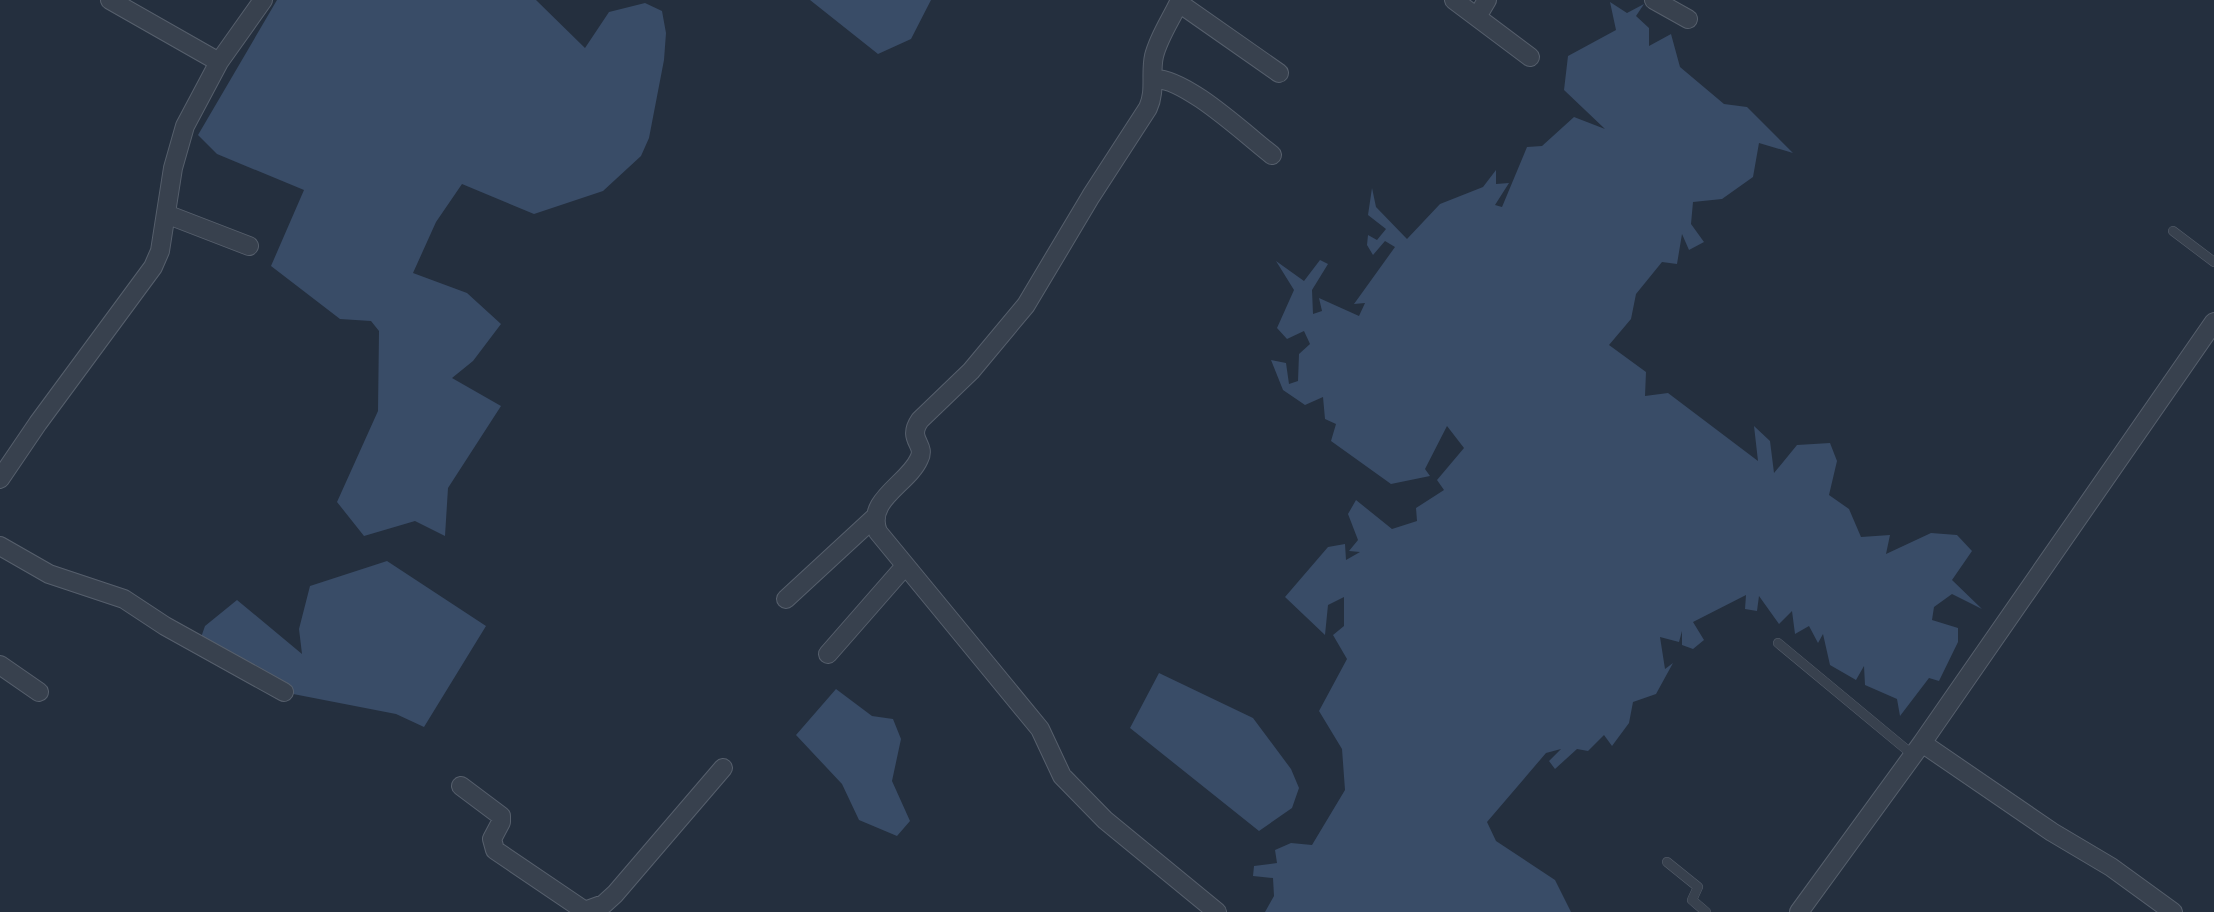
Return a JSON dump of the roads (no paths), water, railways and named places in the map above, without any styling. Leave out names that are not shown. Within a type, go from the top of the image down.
[{"type":"street","points":[[110,0],[219,62]]},
{"type":"street","points":[[0,479],[38,423],[146,280],[160,251],[171,179],[181,139],[219,62],[263,0]]},
{"type":"street","points":[[1454,0],[1530,57]]},
{"type":"street","points":[[1477,17],[1487,0]]},
{"type":"street","points":[[1654,0],[1688,19]]},
{"type":"street","points":[[1217,912],[1105,820],[1062,776],[1040,729],[905,566],[878,532],[875,524],[883,501],[919,460],[921,451],[914,431],[920,420],[971,371],[1026,305],[1091,196],[1148,108],[1153,93],[1153,66],[1157,47],[1180,1],[1279,73]]},
{"type":"street","points":[[1153,79],[1166,80],[1192,93],[1272,155]]},
{"type":"street","points":[[166,214],[249,246]]},
{"type":"street","points":[[1798,912],[1917,749],[2214,322]]},
{"type":"street","points":[[786,598],[876,516]]},
{"type":"street","points":[[0,546],[49,574],[124,599],[165,626],[284,692]]},
{"type":"street","points":[[828,654],[905,566]]},
{"type":"street","points":[[0,665],[39,692]]},
{"type":"street","points":[[1917,749],[2111,867],[2173,912]]},
{"type":"street","points":[[461,786],[501,816],[501,822],[492,842],[495,850],[584,912],[604,904],[615,894],[723,768]]},
{"type":"lane","points":[[2173,231],[2214,262]]},
{"type":"lane","points":[[1778,644],[1917,749]]},
{"type":"lane","points":[[1667,862],[1698,887],[1692,900],[1706,912]]},
{"type":"water","points":[[277,0],[536,0],[585,48],[609,12],[645,3],[662,11],[666,33],[664,60],[649,138],[641,156],[603,191],[534,214],[462,184],[436,222],[413,273],[467,293],[501,324],[473,361],[452,378],[501,406],[448,488],[445,536],[415,521],[364,536],[337,502],[378,411],[379,331],[371,321],[340,319],[271,266],[304,190],[217,154],[198,135]]},
{"type":"water","points":[[810,0],[931,0],[911,39],[878,54]]},
{"type":"water","points":[[1610,2],[1627,13],[1644,4],[1636,16],[1649,28],[1649,46],[1671,34],[1680,67],[1724,104],[1747,107],[1793,153],[1759,143],[1753,177],[1722,199],[1693,202],[1691,224],[1704,242],[1689,250],[1682,234],[1677,264],[1662,262],[1636,294],[1631,319],[1609,345],[1646,372],[1645,396],[1668,393],[1758,461],[1754,426],[1770,441],[1774,473],[1797,445],[1830,443],[1837,461],[1829,495],[1849,509],[1861,537],[1890,535],[1886,554],[1931,533],[1957,535],[1972,551],[1952,580],[1982,609],[1952,594],[1934,607],[1932,620],[1958,628],[1958,642],[1939,681],[1929,678],[1900,716],[1897,699],[1865,685],[1864,666],[1856,680],[1830,665],[1823,634],[1818,643],[1809,626],[1795,634],[1792,611],[1779,624],[1759,596],[1757,611],[1745,609],[1746,595],[1693,622],[1704,640],[1693,649],[1682,645],[1682,631],[1679,642],[1660,637],[1665,669],[1673,663],[1656,694],[1633,702],[1629,723],[1612,746],[1604,735],[1588,751],[1577,749],[1555,769],[1549,761],[1561,749],[1546,753],[1487,822],[1496,841],[1555,880],[1571,912],[1265,912],[1274,896],[1273,878],[1253,876],[1254,866],[1277,863],[1275,850],[1291,843],[1312,845],[1345,790],[1342,749],[1319,711],[1347,659],[1333,635],[1344,626],[1344,597],[1328,605],[1325,635],[1285,597],[1328,547],[1345,544],[1346,560],[1360,552],[1349,551],[1358,540],[1348,514],[1356,500],[1392,529],[1417,521],[1416,508],[1444,490],[1437,480],[1464,448],[1447,426],[1425,469],[1430,476],[1391,484],[1331,441],[1336,424],[1325,419],[1323,397],[1305,405],[1283,390],[1271,360],[1286,363],[1289,384],[1298,381],[1299,354],[1310,344],[1304,331],[1287,339],[1277,328],[1294,290],[1276,261],[1304,281],[1320,260],[1328,264],[1312,290],[1313,314],[1322,311],[1319,298],[1359,316],[1365,303],[1354,304],[1395,247],[1385,241],[1373,255],[1367,245],[1368,235],[1377,240],[1386,229],[1368,215],[1372,188],[1376,207],[1407,239],[1440,204],[1483,187],[1496,170],[1496,184],[1509,183],[1495,205],[1502,207],[1527,147],[1542,146],[1574,117],[1605,129],[1564,90],[1568,56],[1616,30]]},
{"type":"water","points":[[387,561],[486,626],[424,727],[396,714],[288,693],[199,643],[205,626],[237,600],[302,654],[299,629],[310,586]]},
{"type":"water","points":[[1159,673],[1253,718],[1291,769],[1299,788],[1292,808],[1259,831],[1130,728]]},
{"type":"water","points":[[836,689],[872,716],[893,719],[901,739],[892,781],[910,821],[897,836],[859,820],[842,784],[796,735]]}]
